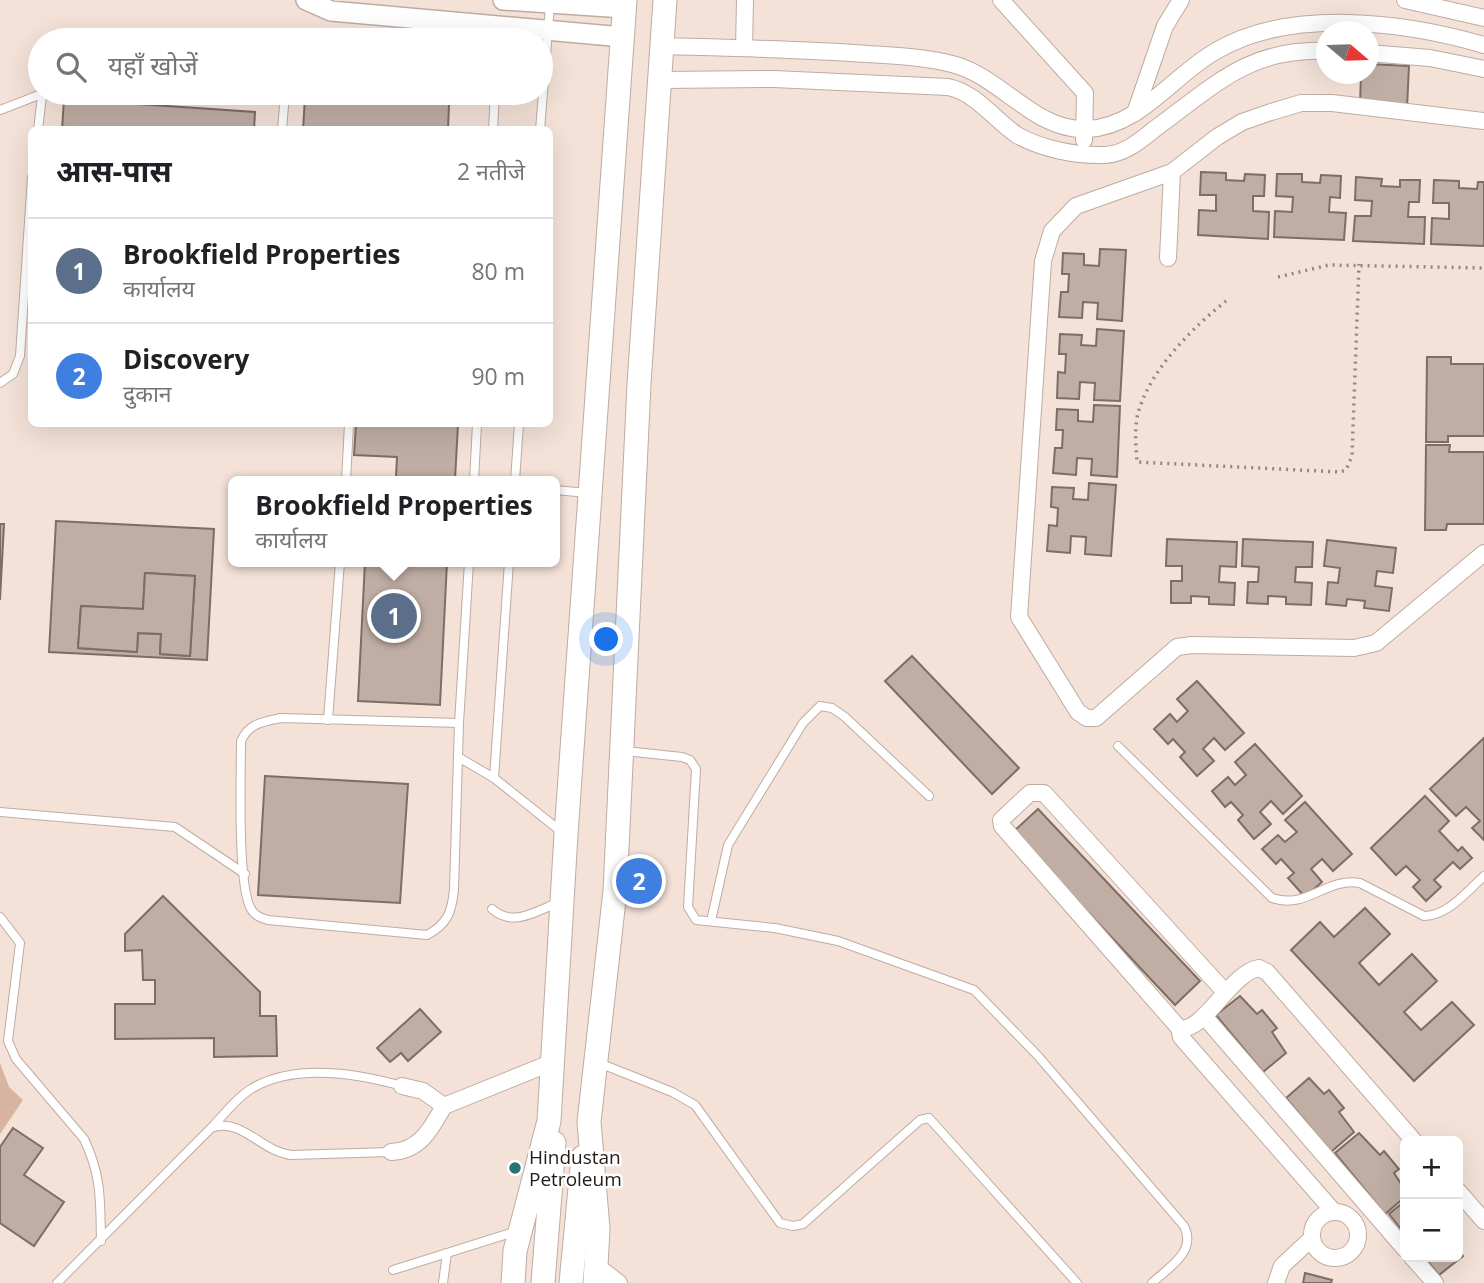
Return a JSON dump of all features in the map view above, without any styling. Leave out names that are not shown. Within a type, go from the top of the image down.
[{"type":"main road","points":[[571,1280],[577,1198],[597,1062],[615,891],[639,384],[665,0]]},
{"type":"main road","points":[[513,1283],[520,1230],[549,1121],[566,834],[625,4]]},
{"type":"main road","points":[[543,1279],[554,1144],[549,1121]]},
{"type":"main road","points":[[589,1122],[598,1230],[595,1274]]},
{"type":"street","points":[[306,0],[522,28]]},
{"type":"street","points":[[503,0],[550,5],[625,4]]},
{"type":"street","points":[[744,48],[745,0]]},
{"type":"street","points":[[1001,0],[1085,93],[1086,130],[1082,152]]},
{"type":"street","points":[[1135,113],[1165,26],[1181,0]]},
{"type":"street","points":[[1405,0],[1484,18]]},
{"type":"street","points":[[662,46],[776,49],[920,58],[951,63],[985,77],[1050,122],[1064,128],[1086,130],[1116,123],[1135,113],[1214,51],[1266,30],[1300,24],[1380,26],[1484,45]]},
{"type":"street","points":[[553,31],[623,37]]},
{"type":"street","points":[[774,79],[776,49]]},
{"type":"street","points":[[661,80],[774,79],[948,87],[969,95],[1017,134],[1038,145],[1105,155],[1131,147],[1217,83],[1270,54],[1316,52]]},
{"type":"street","points":[[1379,54],[1430,58],[1484,69]]},
{"type":"street","points":[[1484,121],[1332,103],[1300,103],[1242,122],[1217,137],[1172,172],[1076,206],[1052,231],[1046,245],[1019,617],[1078,712],[1087,718],[1096,718],[1177,647],[1354,648],[1376,643],[1484,553]]},
{"type":"street","points":[[1168,258],[1172,172]]},
{"type":"street","points":[[1225,992],[1044,793],[1030,793],[1002,820],[1002,826],[1179,1028],[1181,1037],[1334,1212],[1353,1222],[1357,1237],[1352,1250],[1332,1258],[1319,1251],[1312,1238]]},
{"type":"street","points":[[1179,1028],[1192,1027],[1251,969],[1266,972],[1410,1136]]},
{"type":"street","points":[[1204,1016],[1400,1243]]},
{"type":"street","points":[[391,1152],[413,1148],[429,1133],[444,1105],[553,1062]]},
{"type":"street","points":[[402,1086],[423,1091],[444,1105]]},
{"type":"street","points":[[1463,1197],[1484,1221]]},
{"type":"street","points":[[1276,1283],[1282,1266],[1312,1238],[1315,1223],[1326,1213],[1334,1212]]},
{"type":"street","points":[[1416,1262],[1435,1283]]},
{"type":"street","points":[[595,1274],[619,1283]]},
{"type":"lane","points":[[547,28],[550,5]]},
{"type":"lane","points":[[0,110],[28,100]]},
{"type":"lane","points":[[39,126],[41,105]]},
{"type":"lane","points":[[282,126],[284,105]]},
{"type":"lane","points":[[493,126],[494,105]]},
{"type":"lane","points":[[540,126],[542,105]]},
{"type":"lane","points":[[0,383],[13,374],[20,356],[28,236]]},
{"type":"lane","points":[[346,476],[349,427]]},
{"type":"lane","points":[[474,476],[477,427]]},
{"type":"lane","points":[[515,476],[519,427]]},
{"type":"lane","points":[[560,490],[591,494]]},
{"type":"lane","points":[[328,719],[340,567]]},
{"type":"lane","points":[[458,723],[281,718],[254,724],[246,730],[241,741],[244,874],[251,909],[258,917],[427,934],[442,928],[452,909],[458,723],[469,567]]},
{"type":"lane","points":[[494,778],[509,567]]},
{"type":"lane","points":[[711,921],[732,836],[803,723],[820,706],[832,708],[845,718],[929,796]]},
{"type":"lane","points":[[1118,746],[1260,890],[1282,902],[1293,903],[1350,881],[1360,883],[1424,916],[1434,916],[1449,908],[1484,876]]},
{"type":"lane","points":[[622,751],[682,757],[690,760],[696,769],[688,907],[696,920],[775,928],[838,941],[974,990],[1038,1056],[1185,1226],[1189,1236],[1187,1248],[1152,1283]]},
{"type":"lane","points":[[458,757],[494,778],[566,834]]},
{"type":"lane","points":[[0,812],[175,827],[244,874]]},
{"type":"lane","points":[[492,909],[504,919],[514,919],[563,901]]},
{"type":"lane","points":[[0,917],[20,943],[8,1041],[16,1059],[83,1139],[91,1154],[100,1179],[101,1241]]},
{"type":"lane","points":[[597,1062],[672,1092],[695,1105],[780,1223],[793,1226],[803,1224],[920,1120],[929,1118],[1077,1283]]},
{"type":"lane","points":[[57,1283],[248,1091],[276,1076],[360,1074],[402,1086]]},
{"type":"lane","points":[[211,1128],[221,1124],[233,1126],[276,1153],[391,1152]]},
{"type":"lane","points":[[393,1270],[520,1230]]},
{"type":"lane","points":[[443,1283],[447,1253]]},
{"type":"path","points":[[1226,301],[1200,322],[1162,368],[1143,399],[1135,432],[1137,462],[1340,472],[1346,470],[1352,456],[1359,264]]},
{"type":"path","points":[[1278,277],[1329,265],[1484,268]]},
{"type":"shaded area","points":[[0,1063],[9,1087],[23,1100],[0,1134]]},
{"type":"building","points":[[1379,65],[1409,66],[1407,108],[1360,105],[1361,84],[1379,84]]},
{"type":"building","points":[[64,105],[152,105],[255,112],[254,126],[62,126]]},
{"type":"building","points":[[305,105],[449,105],[448,126],[303,126]]},
{"type":"building","points":[[1201,172],[1226,173],[1226,180],[1244,181],[1245,174],[1265,175],[1264,196],[1253,196],[1253,211],[1269,212],[1268,239],[1198,235],[1199,210],[1216,211],[1216,195],[1200,195]]},
{"type":"building","points":[[1277,174],[1302,174],[1302,182],[1320,183],[1321,175],[1341,176],[1340,198],[1330,197],[1329,212],[1346,213],[1344,240],[1274,237],[1275,211],[1292,212],[1293,197],[1276,196]]},
{"type":"building","points":[[1356,177],[1382,179],[1381,186],[1400,187],[1400,180],[1420,180],[1419,202],[1409,202],[1408,217],[1425,217],[1424,244],[1353,241],[1355,216],[1371,216],[1372,201],[1355,200]]},
{"type":"building","points":[[1434,180],[1459,181],[1459,188],[1477,189],[1478,182],[1484,182],[1484,246],[1431,244],[1432,218],[1449,219],[1449,203],[1433,203]]},
{"type":"building","points":[[1100,249],[1126,250],[1122,321],[1097,319],[1098,303],[1083,302],[1082,318],[1059,317],[1061,292],[1068,292],[1069,274],[1062,274],[1063,253],[1084,254],[1084,265],[1099,266]]},
{"type":"building","points":[[1097,329],[1124,331],[1120,401],[1094,400],[1095,383],[1080,382],[1079,399],[1057,398],[1058,372],[1065,373],[1066,354],[1059,354],[1060,334],[1082,335],[1081,345],[1096,346]]},
{"type":"building","points":[[1427,357],[1451,357],[1451,364],[1484,364],[1484,436],[1448,436],[1448,442],[1426,442]]},
{"type":"building","points":[[1094,405],[1120,406],[1117,477],[1091,475],[1092,459],[1077,458],[1076,475],[1053,473],[1055,448],[1062,448],[1063,430],[1056,430],[1057,409],[1078,410],[1078,421],[1093,422]]},
{"type":"building","points":[[356,427],[458,427],[455,476],[396,476],[397,457],[354,455]]},
{"type":"building","points":[[1426,445],[1450,445],[1449,452],[1484,452],[1484,524],[1447,524],[1446,530],[1425,530]]},
{"type":"building","points":[[1089,483],[1116,485],[1111,556],[1085,554],[1086,537],[1071,536],[1070,553],[1047,551],[1049,525],[1057,526],[1058,508],[1051,507],[1052,487],[1074,488],[1073,499],[1088,500]]},
{"type":"building","points":[[56,521],[214,529],[207,660],[49,652]],"holes":[[[145,573],[195,576],[190,656],[160,654],[161,634],[138,633],[137,652],[78,648],[81,606],[143,609]]]},
{"type":"building","points":[[0,524],[4,524],[0,600]]},
{"type":"building","points":[[1167,539],[1237,542],[1236,567],[1220,566],[1219,582],[1235,583],[1234,605],[1209,604],[1209,597],[1191,596],[1191,603],[1171,603],[1171,581],[1182,581],[1182,566],[1166,566]]},
{"type":"building","points":[[1243,539],[1313,542],[1312,567],[1296,567],[1295,582],[1312,583],[1311,605],[1286,604],[1286,597],[1268,596],[1268,604],[1247,603],[1248,582],[1258,582],[1259,567],[1242,566]]},
{"type":"building","points":[[1327,540],[1396,548],[1393,573],[1377,571],[1375,586],[1392,588],[1389,611],[1364,608],[1365,601],[1347,599],[1346,606],[1326,604],[1328,582],[1338,583],[1340,568],[1324,566]]},
{"type":"building","points":[[365,567],[447,567],[440,705],[358,701]]},
{"type":"building","points":[[145,573],[195,576],[190,656],[160,654],[161,634],[138,633],[137,652],[78,648],[81,606],[143,609]]},
{"type":"building","points":[[912,656],[1019,768],[992,794],[885,681]]},
{"type":"building","points":[[1197,681],[1244,733],[1225,750],[1214,738],[1203,749],[1214,761],[1197,776],[1180,757],[1185,752],[1173,739],[1168,744],[1154,729],[1170,714],[1177,722],[1188,711],[1177,699]]},
{"type":"building","points":[[1484,738],[1484,840],[1472,828],[1480,821],[1466,807],[1456,816],[1430,789]]},
{"type":"building","points":[[1255,744],[1302,796],[1283,814],[1271,801],[1260,812],[1271,824],[1254,839],[1238,820],[1243,815],[1231,802],[1225,807],[1212,791],[1228,777],[1235,785],[1246,775],[1235,762]]},
{"type":"building","points":[[265,776],[408,784],[400,903],[258,895]]},
{"type":"building","points":[[1425,796],[1449,821],[1439,831],[1458,851],[1462,847],[1472,858],[1460,869],[1453,862],[1434,880],[1441,887],[1426,901],[1413,887],[1420,880],[1406,866],[1396,875],[1371,848]]},
{"type":"building","points":[[1305,802],[1352,854],[1333,871],[1322,859],[1311,869],[1322,882],[1305,897],[1288,878],[1294,873],[1281,859],[1276,864],[1262,849],[1278,835],[1285,842],[1297,832],[1285,820]]},
{"type":"building","points":[[1038,809],[1200,981],[1175,1005],[1013,832]]},
{"type":"building","points":[[163,896],[260,992],[260,1016],[276,1016],[277,1056],[214,1057],[214,1038],[115,1039],[115,1004],[155,1004],[155,980],[143,980],[142,950],[125,951],[125,934]]},
{"type":"building","points":[[1365,908],[1390,934],[1359,963],[1379,985],[1412,954],[1437,981],[1404,1012],[1421,1030],[1452,1002],[1474,1025],[1414,1081],[1291,950],[1320,922],[1334,937]]},
{"type":"building","points":[[1240,996],[1257,1014],[1262,1010],[1277,1028],[1272,1032],[1286,1053],[1263,1072],[1216,1015]]},
{"type":"building","points":[[420,1009],[441,1032],[408,1061],[401,1053],[390,1062],[377,1048]]},
{"type":"building","points":[[1309,1078],[1324,1094],[1329,1090],[1344,1108],[1339,1112],[1354,1132],[1331,1152],[1286,1098]]},
{"type":"building","points":[[13,1128],[43,1148],[24,1175],[64,1202],[34,1246],[0,1223],[0,1147]]},
{"type":"building","points":[[1359,1133],[1380,1155],[1384,1151],[1399,1169],[1394,1173],[1400,1182],[1400,1201],[1385,1214],[1335,1153]]},
{"type":"building","points":[[1400,1205],[1400,1228],[1389,1214]]},
{"type":"building","points":[[1428,1262],[1455,1262],[1439,1275]]},
{"type":"building","points":[[1305,1273],[1332,1280],[1331,1283],[1303,1283]]},
{"type":"place","name":"Brookfield Properties","points":[[394,616]]},
{"type":"place","name":"Discovery","points":[[639,881]]},
{"type":"place","name":"Hindustan Petroleum","points":[[515,1168]]}]
